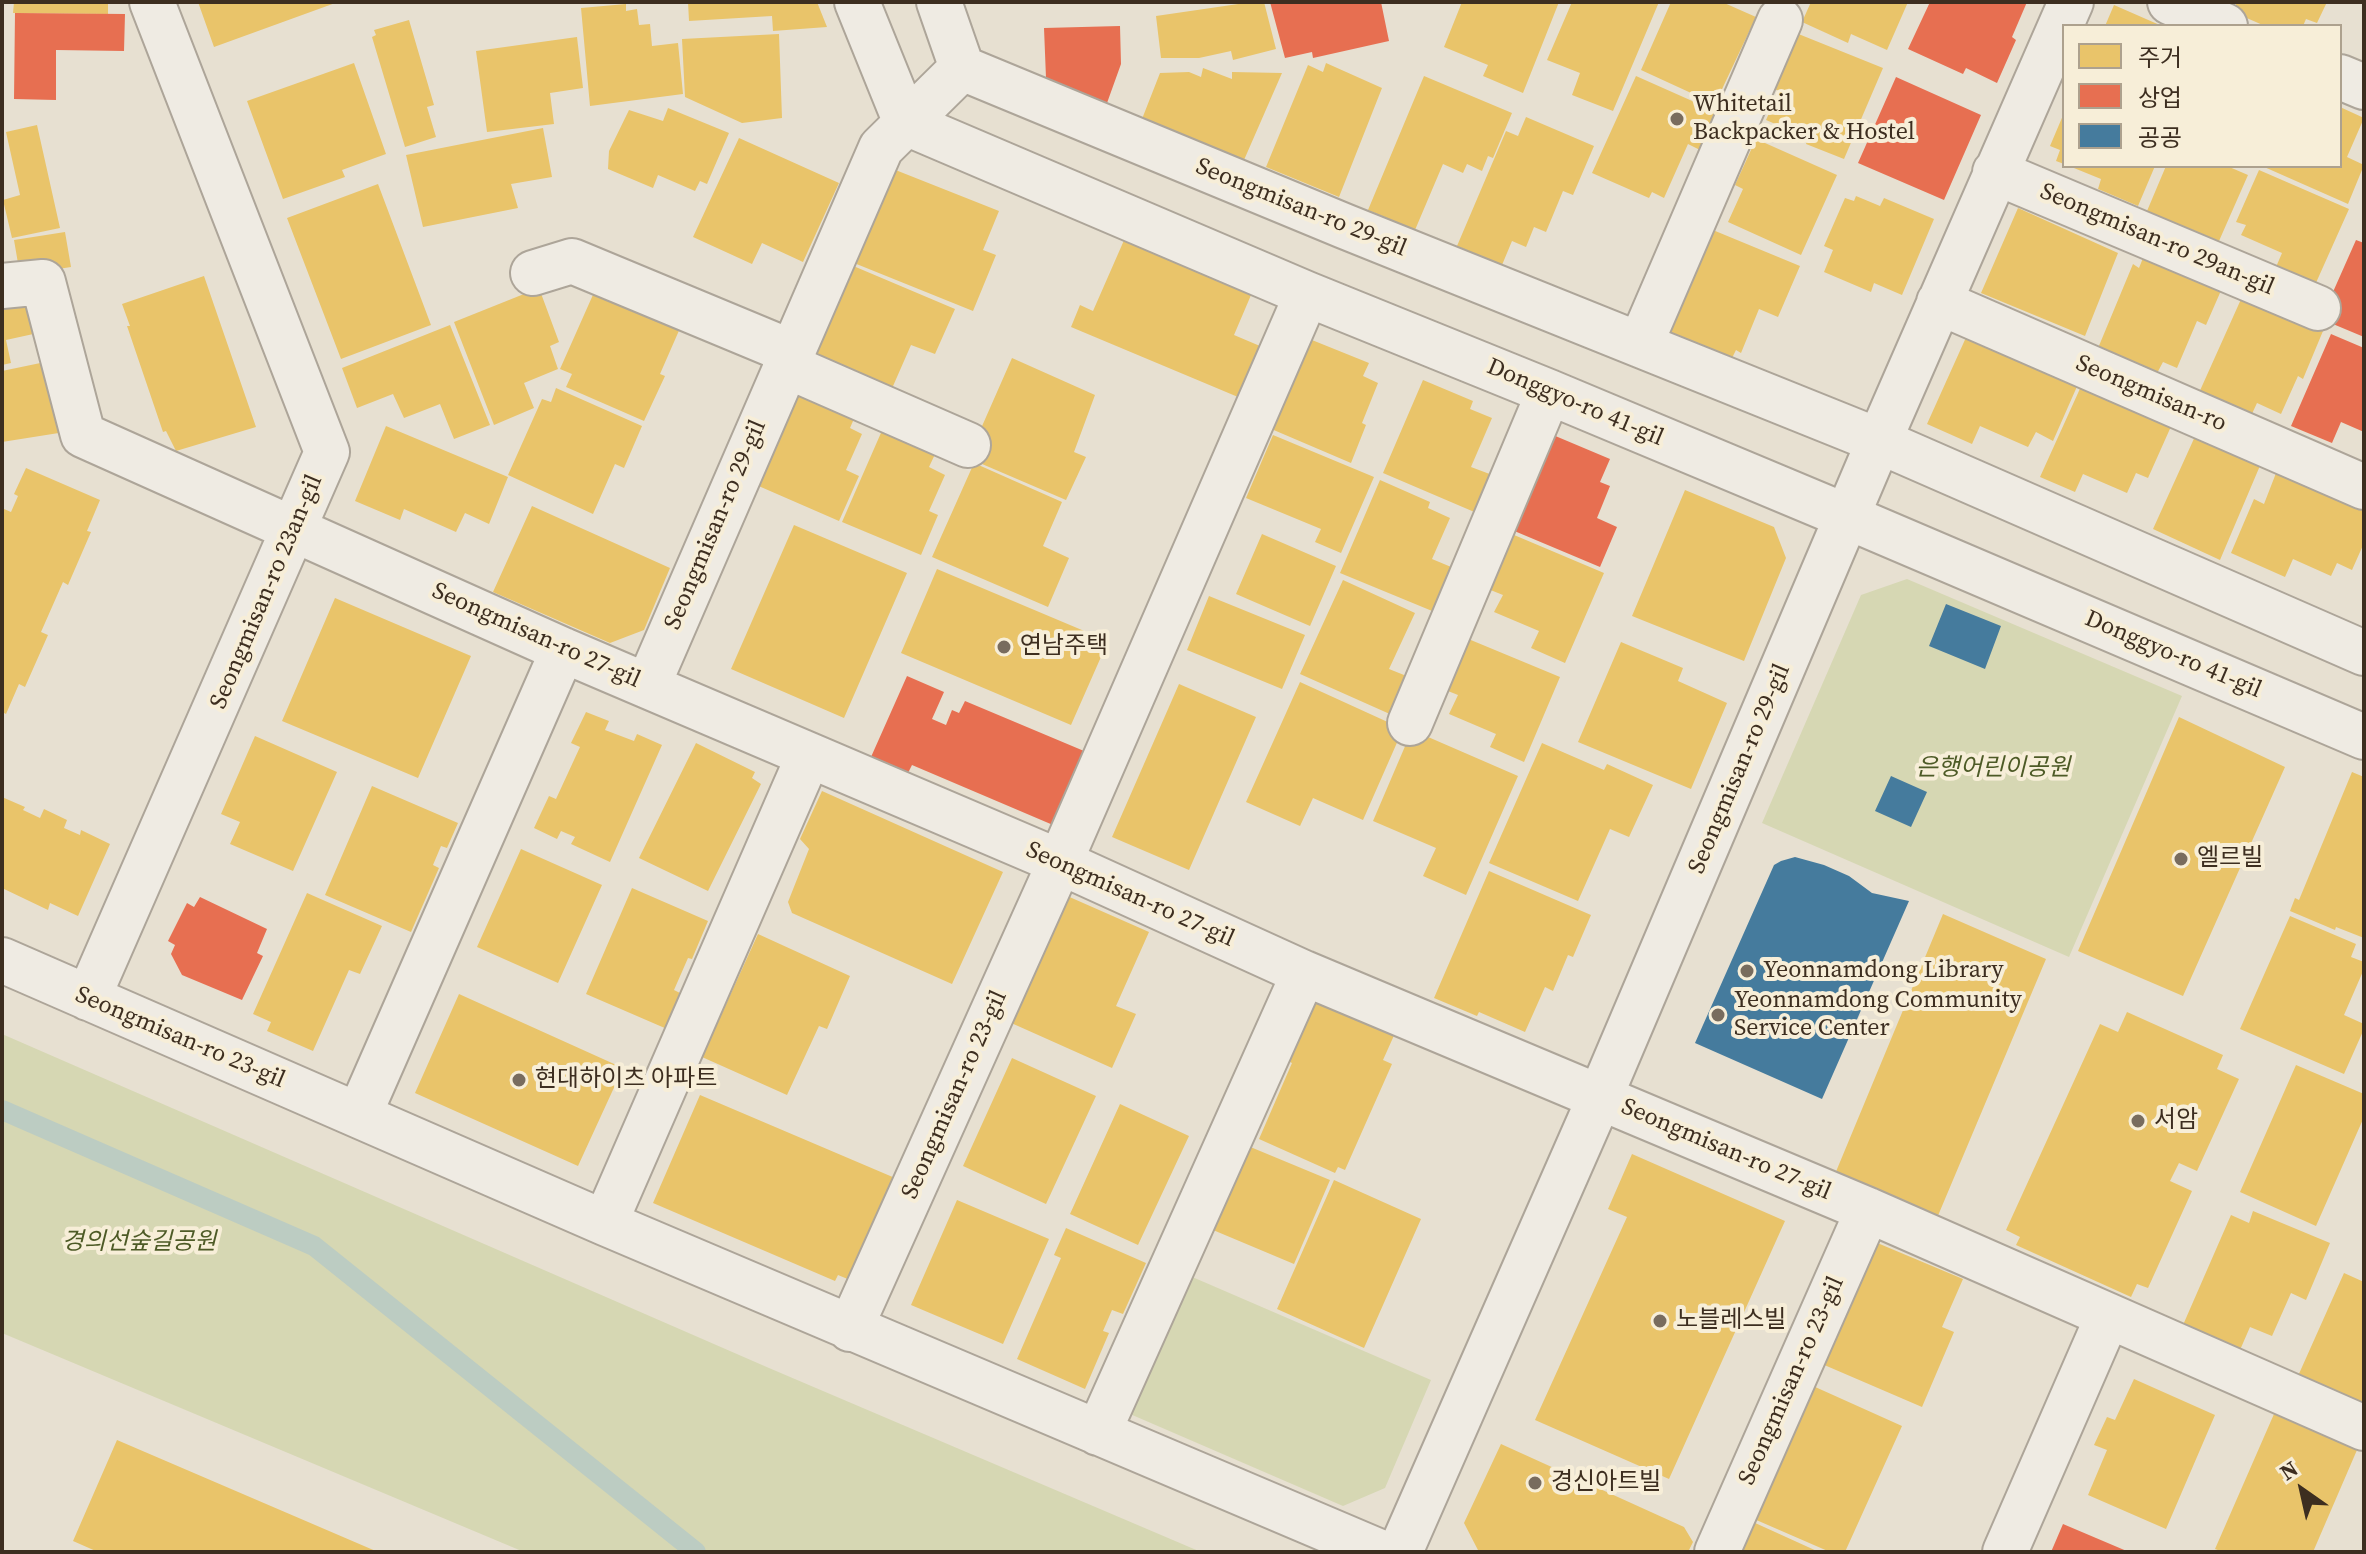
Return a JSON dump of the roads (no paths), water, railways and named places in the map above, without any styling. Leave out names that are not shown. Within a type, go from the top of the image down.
[{"type":"street","name":"Seongmisan-ro 23an-gil","points":[[88,998],[296,529],[327,452],[152,2]]},
{"type":"street","points":[[857,2],[906,123]]},
{"type":"street","points":[[939,2],[962,68]]},
{"type":"street","points":[[1879,441],[2071,2]]},
{"type":"street","points":[[2170,2],[2220,24]]},
{"type":"street","points":[[1640,345],[1780,20]]},
{"type":"street","name":"Seongmisan-ro 29-gil","points":[[648,685],[881,148],[962,68],[1329,220],[1879,441],[2364,653]]},
{"type":"street","points":[[2342,78],[2364,87]]},
{"type":"street","name":"Donggyo-ro 41-gil","points":[[906,123],[1307,294],[1848,517],[2364,737]]},
{"type":"street","name":"Seongmisan-ro 29an-gil","points":[[1995,172],[2318,308]]},
{"type":"street","points":[[533,273],[572,261],[788,358],[968,445]]},
{"type":"street","name":"Seongmisan-ro 27-gil","points":[[2,286],[43,282],[83,435],[563,650],[1060,862],[1304,973],[1868,1210],[2364,1428]]},
{"type":"street","points":[[1060,862],[1307,294]]},
{"type":"street","name":"Seongmisan-ro","points":[[1939,302],[2364,487]]},
{"type":"street","points":[[1410,723],[1549,392]]},
{"type":"street","name":"Seongmisan-ro 29-gil","points":[[1600,1097],[1879,441]]},
{"type":"street","points":[[359,1115],[563,650]]},
{"type":"street","points":[[605,1223],[809,755]]},
{"type":"street","name":"Seongmisan-ro 23-gil","points":[[850,1329],[1060,862]]},
{"type":"street","name":"Seongmisan-ro 23-gil","points":[[2,960],[850,1329],[1380,1552]]},
{"type":"street","points":[[1098,1433],[1304,973]]},
{"type":"street","points":[[1400,1552],[1600,1097]]},
{"type":"street","name":"Seongmisan-ro 23-gil","points":[[1717,1552],[1868,1210]]},
{"type":"street","points":[[2005,1552],[2108,1316]]},
{"type":"waterway","points":[[2,1110],[314,1246],[696,1552]]},
{"type":"place","name":"Whitetail Backpacker & Hostel","points":[[1677,119]]},
{"type":"place","name":"연남주택","points":[[1004,647]]},
{"type":"place","name":"엘르빌","points":[[2181,859]]},
{"type":"place","name":"Yeonnamdong Library","points":[[1747,971]]},
{"type":"place","name":"Yeonnamdong Community Service Center","points":[[1718,1015]]},
{"type":"place","name":"현대하이츠 아파트","points":[[519,1080]]},
{"type":"place","name":"서암","points":[[2138,1121]]},
{"type":"place","name":"노블레스빌","points":[[1660,1321]]},
{"type":"place","name":"경신아트빌","points":[[1535,1483]]},
{"type":"park label","name":"은행어린이공원","points":[[1993,769]]},
{"type":"park label","name":"경의선숲길공원","points":[[139,1243]]}]
